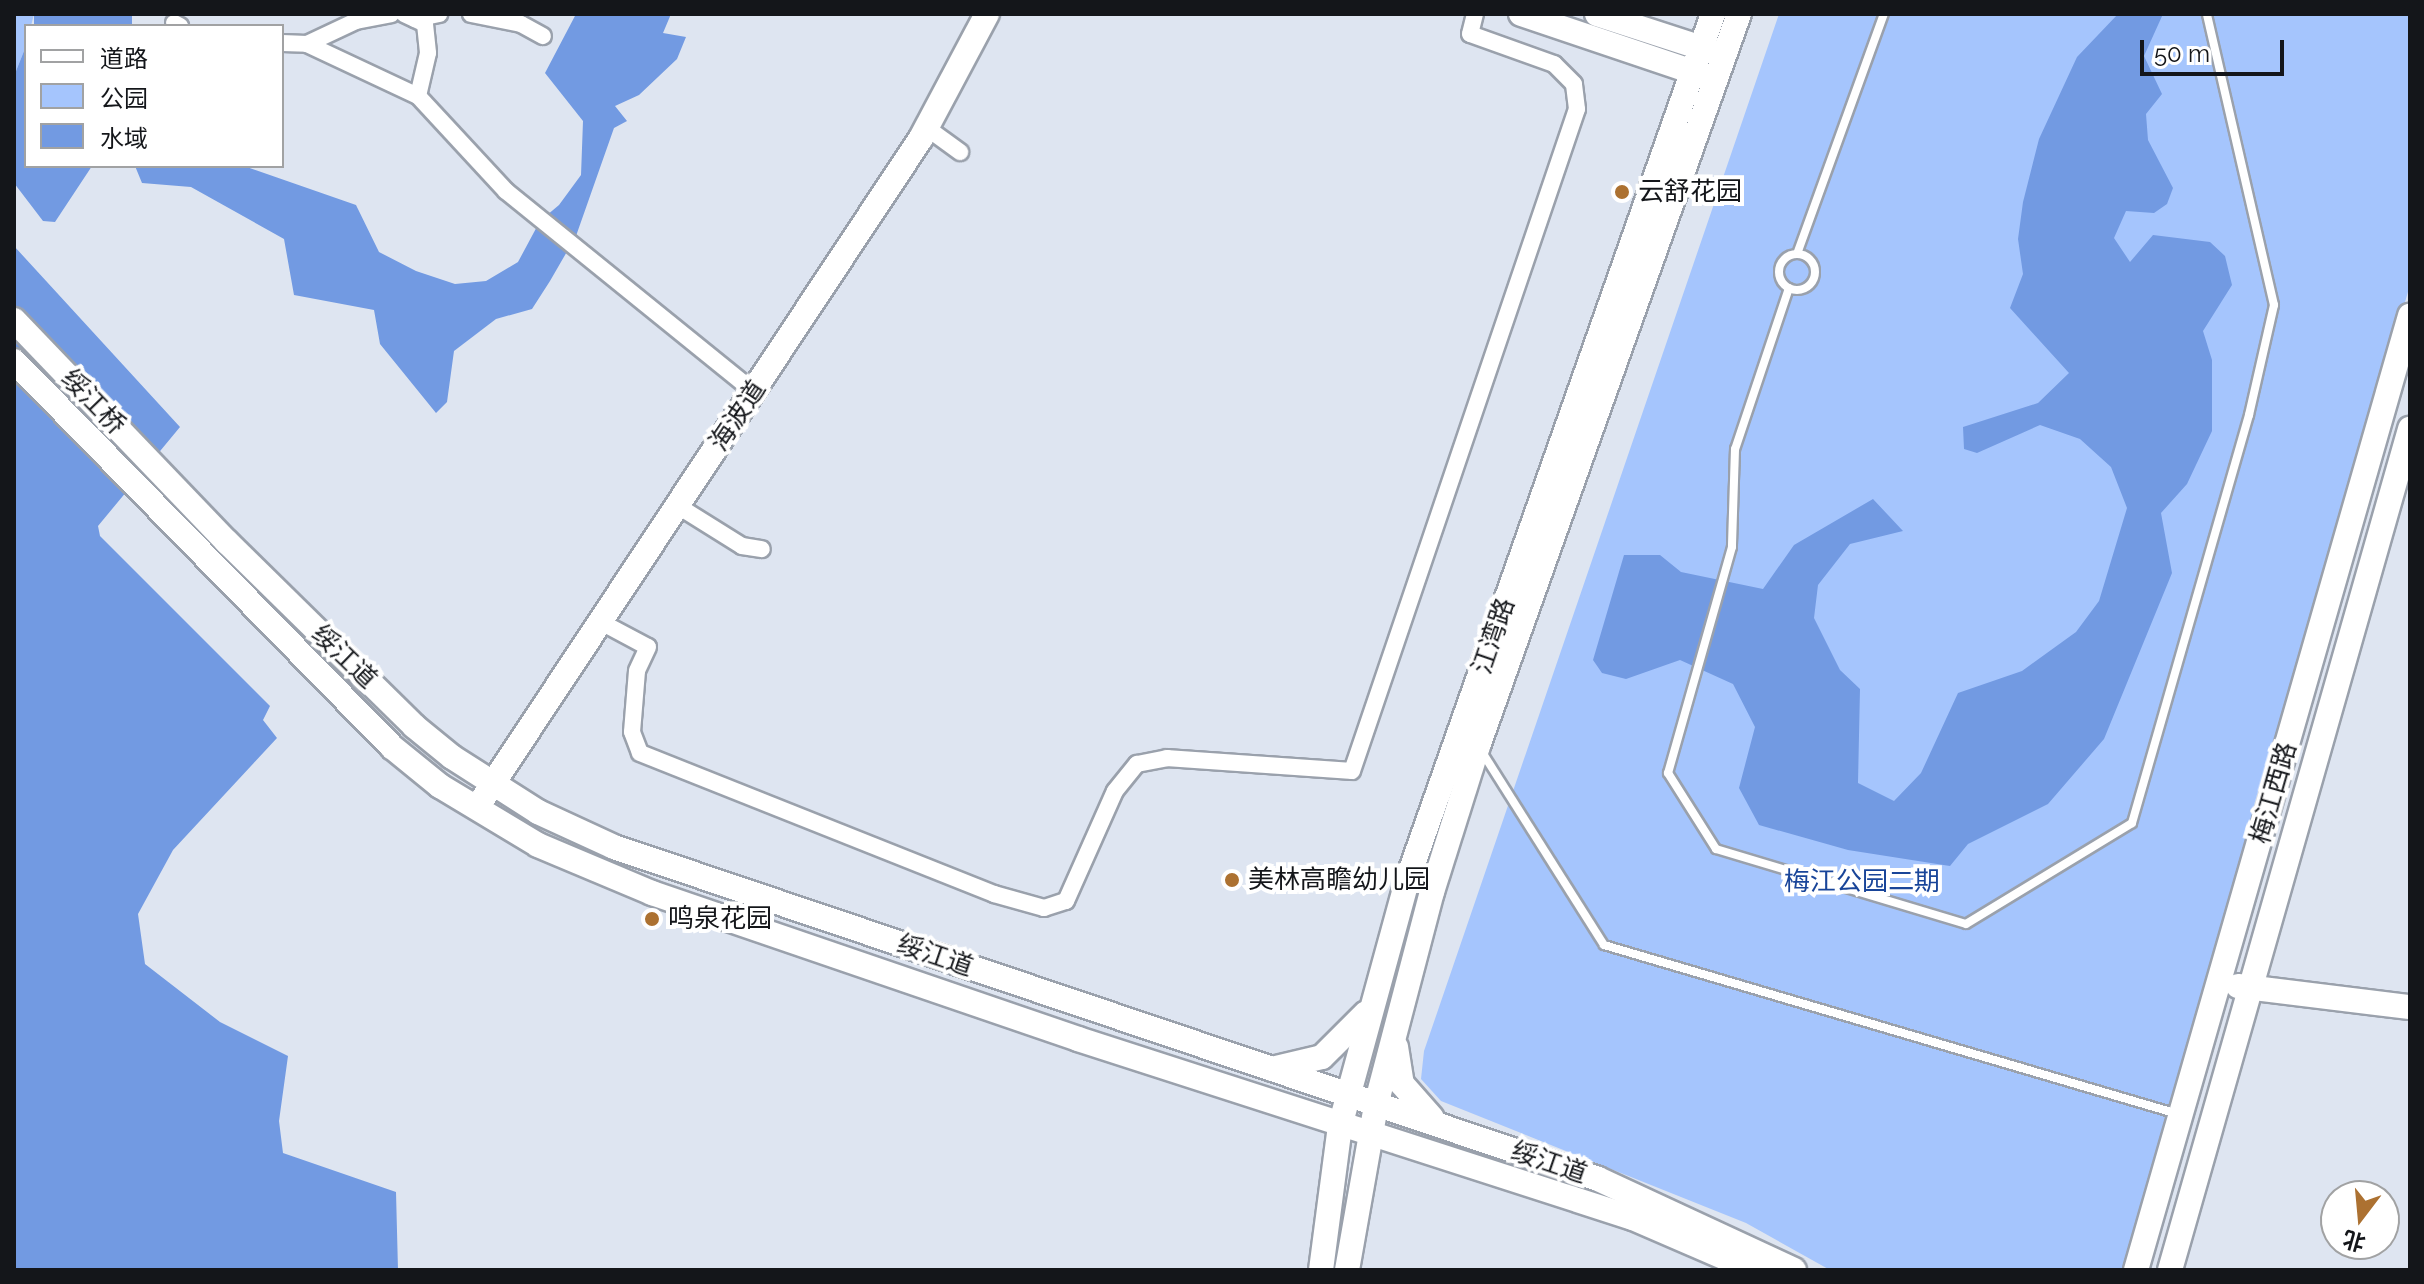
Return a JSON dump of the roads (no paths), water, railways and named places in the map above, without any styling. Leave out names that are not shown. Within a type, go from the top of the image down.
[{"type":"main road","name":"海波道","points":[[476,809],[927,128],[987,14]]},
{"type":"main road","points":[[1521,14],[1704,76]]},
{"type":"main road","points":[[1597,14],[1712,52]]},
{"type":"main road","name":"江湾路","points":[[1347,1270],[1370,1134],[1398,1017],[1478,746],[1712,52],[1713,14]]},
{"type":"main road","name":"江湾路","points":[[1712,52],[1739,14]]},
{"type":"main road","name":"江湾路","points":[[1321,1270],[1344,1090],[1406,884],[1704,76]]},
{"type":"main road","name":"梅江西路","points":[[2136,1270],[2410,316]]},
{"type":"main road","name":"绥江桥","points":[[14,320],[172,484]]},
{"type":"main road","name":"绥江桥","points":[[14,361],[152,505]]},
{"type":"main road","name":"梅江西路","points":[[2170,1270],[2410,429]]},
{"type":"main road","name":"绥江道","points":[[172,484],[414,726],[492,785],[614,847],[1268,1069],[1380,1102],[1452,1130],[1598,1179],[1794,1270]]},
{"type":"main road","name":"绥江道","points":[[152,505],[392,747],[476,809],[538,845],[652,893],[1260,1100],[1633,1218],[1753,1270]]},
{"type":"main road","points":[[2220,984],[2336,995],[2410,1007]]},
{"type":"main road","points":[[1370,1008],[1370,1061],[1380,1102],[1415,1138],[1444,1157]]},
{"type":"main road","points":[[1268,1069],[1322,1057],[1370,1008]]},
{"type":"main road","points":[[1260,1100],[1344,1090],[1370,1061],[1398,1017]]},
{"type":"main road","points":[[1398,1017],[1402,1084],[1426,1115],[1452,1130]]},
{"type":"street","points":[[307,44],[356,21],[391,14]]},
{"type":"street","points":[[410,16],[439,14]]},
{"type":"street","points":[[471,14],[521,24],[543,36]]},
{"type":"street","points":[[599,621],[648,647],[637,671],[632,732],[640,753],[994,894],[1044,908],[1066,901],[1115,791],[1137,764],[1167,758],[1352,771],[1577,109],[1574,84],[1554,64],[1470,34],[1475,14]]},
{"type":"street","points":[[410,16],[425,24],[428,53],[418,96]]},
{"type":"street","points":[[284,43],[307,44],[418,96],[525,207],[754,392]]},
{"type":"street","points":[[927,128],[960,152]]},
{"type":"street","points":[[678,506],[742,546],[762,549]]},
{"type":"lane","points":[[1884,14],[1797,254],[1780,268],[1789,288],[1735,449],[1732,547],[1668,773],[1716,849],[1966,924],[2132,823],[2249,415],[2274,305],[2207,14]]},
{"type":"lane","points":[[1789,288],[1805,287],[1815,274],[1808,258],[1797,254]]},
{"type":"lane","points":[[1478,746],[1604,945],[2183,1115]]},
{"type":"water","points":[[34,14],[132,14],[132,24],[34,24]]},
{"type":"water","points":[[576,14],[671,14],[663,33],[686,37],[677,59],[639,95],[615,106],[627,121],[614,128],[576,236],[532,309],[496,319],[454,351],[447,402],[436,413],[380,344],[374,310],[294,295],[284,239],[191,187],[142,183],[136,168],[250,168],[356,205],[379,252],[416,271],[455,284],[486,281],[518,262],[540,221],[559,205],[581,175],[583,121],[545,73]]},
{"type":"water","points":[[2118,14],[2163,14],[2144,56],[2162,94],[2146,114],[2148,140],[2173,188],[2167,204],[2154,213],[2126,211],[2114,238],[2130,262],[2153,235],[2210,242],[2225,256],[2232,285],[2203,331],[2212,360],[2212,431],[2187,484],[2161,513],[2172,573],[2104,739],[2048,804],[1968,844],[1950,866],[1848,850],[1759,825],[1739,788],[1755,727],[1733,684],[1680,660],[1626,679],[1602,673],[1593,660],[1624,555],[1660,555],[1681,572],[1763,589],[1794,545],[1873,499],[1903,531],[1850,544],[1818,585],[1814,618],[1840,670],[1860,689],[1858,783],[1894,801],[1921,773],[1958,693],[2022,671],[2076,632],[2099,601],[2127,508],[2111,467],[2080,439],[2040,425],[1977,453],[1964,449],[1963,427],[2038,403],[2069,373],[2010,308],[2023,274],[2018,239],[2023,202],[2039,139],[2077,57]]},
{"type":"water","points":[[24,51],[24,168],[91,168],[55,222],[43,221],[14,183],[14,76]]},
{"type":"water","points":[[14,246],[180,427],[98,526],[100,536],[270,706],[263,720],[277,738],[173,850],[138,914],[145,964],[220,1022],[288,1056],[279,1121],[283,1153],[396,1192],[398,1270],[14,1270]]},
{"type":"place","name":"云舒花园","points":[[1622,192]]},
{"type":"place","name":"美林高瞻幼儿园","points":[[1232,880]]},
{"type":"place","name":"鸣泉花园","points":[[652,919]]},
{"type":"park label","name":"梅江公园二期","points":[[1862,882]]}]
